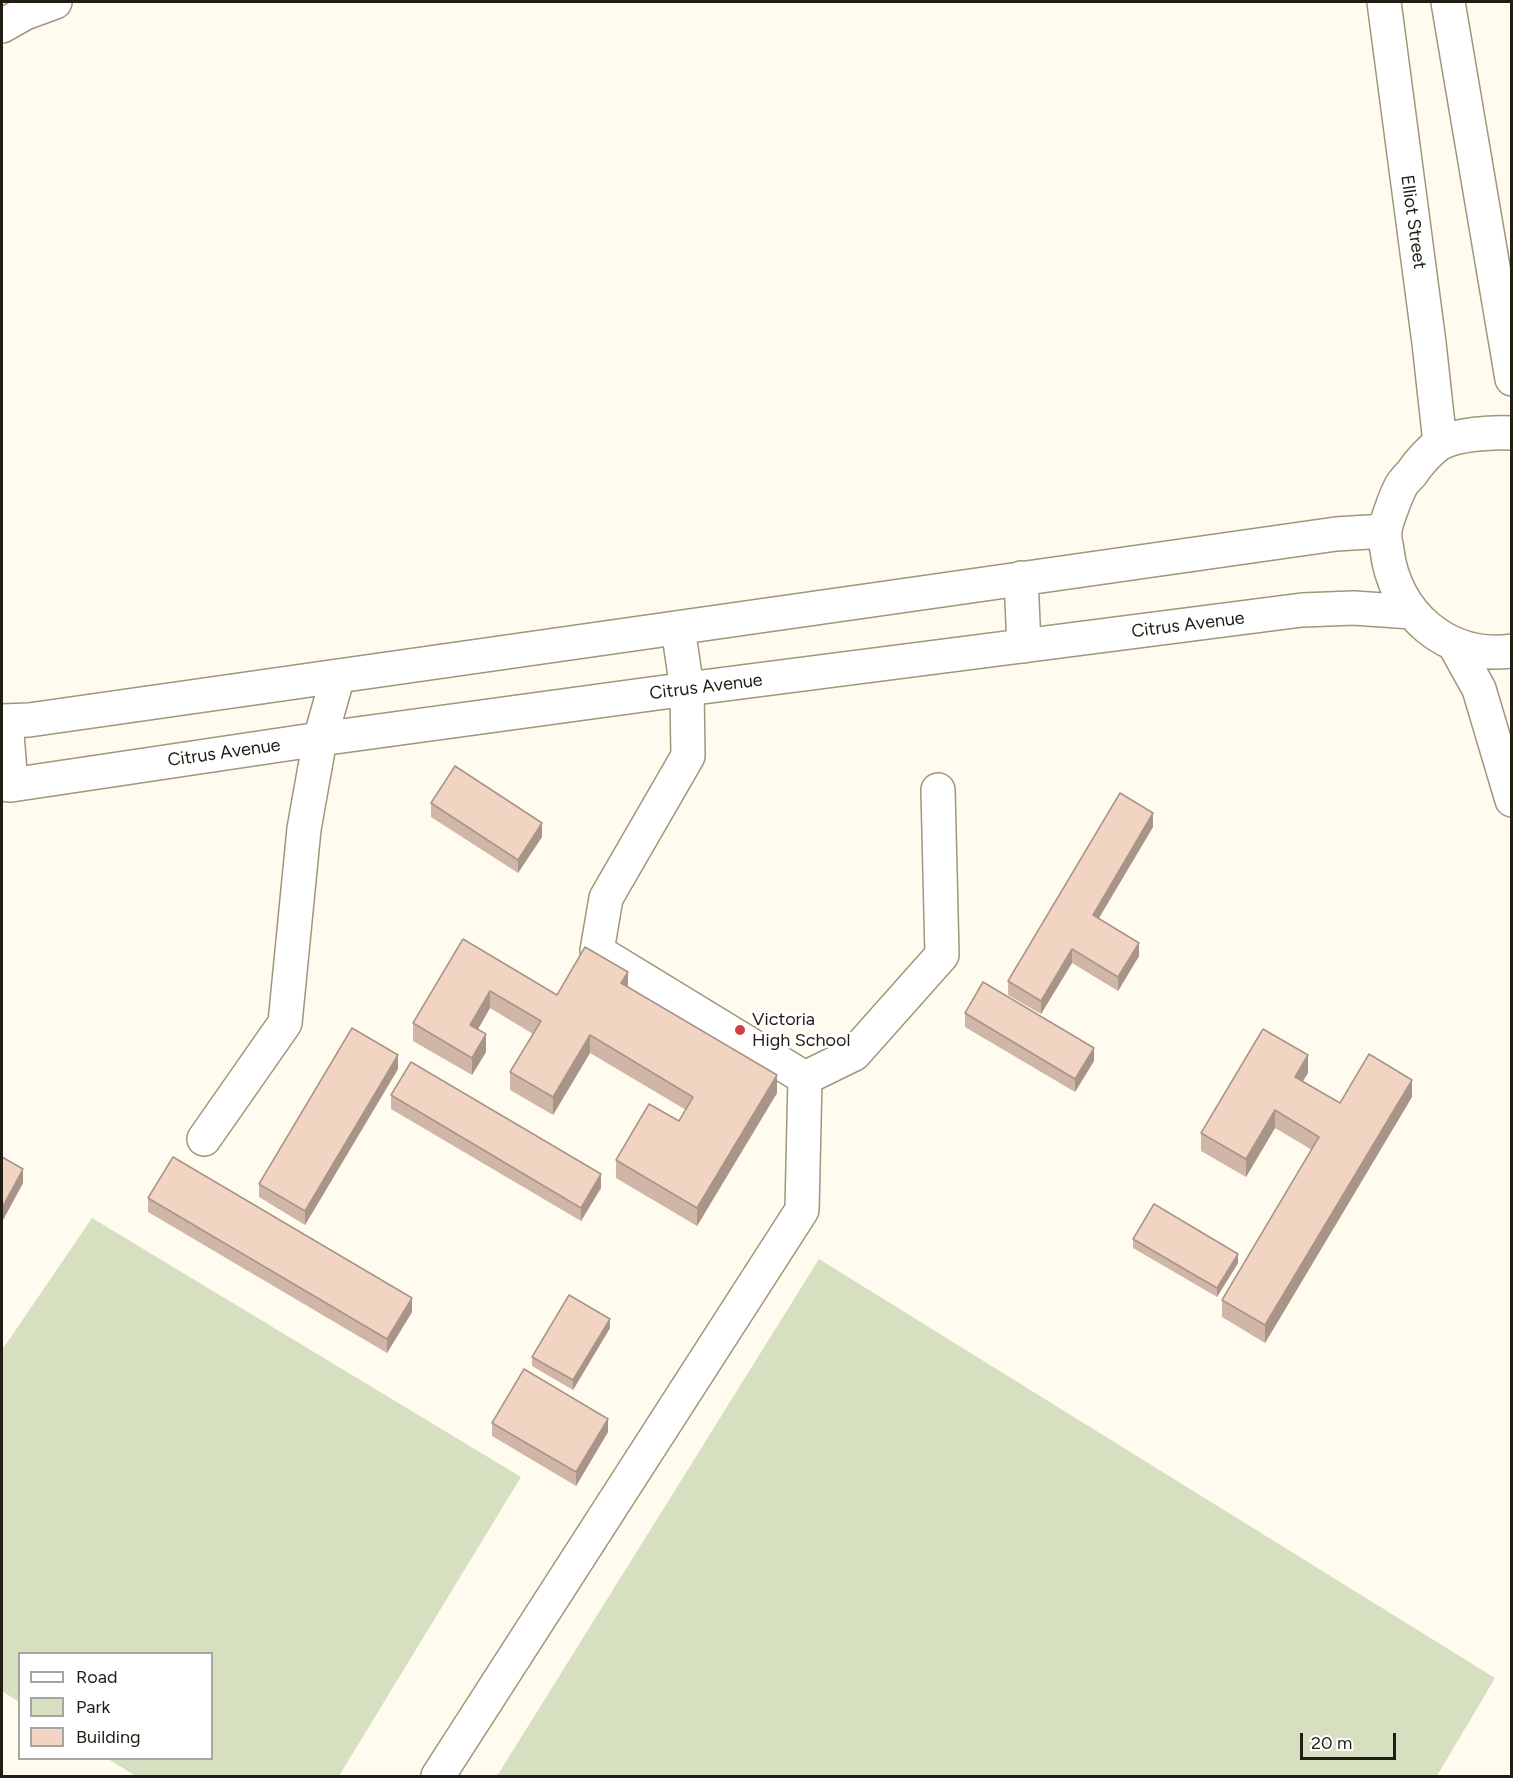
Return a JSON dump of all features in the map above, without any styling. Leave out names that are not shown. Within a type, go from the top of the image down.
[{"type":"street","points":[[2,26],[25,13],[55,2]]},
{"type":"street","name":"Elliot Street","points":[[1384,2],[1440,443]]},
{"type":"street","points":[[1448,2],[1512,379]]},
{"type":"street","points":[[1512,433],[1488,432],[1462,436],[1440,443],[1416,466],[1400,488],[1385,531],[1389,566],[1398,591],[1412,612],[1428,628],[1454,644],[1477,650],[1512,651]]},
{"type":"street","points":[[6,784],[4,721],[29,720],[1336,534],[1385,531]]},
{"type":"street","points":[[1021,578],[1024,646]]},
{"type":"street","name":"Citrus Avenue","points":[[6,784],[687,689],[1302,610],[1354,608],[1412,612]]},
{"type":"street","points":[[678,627],[687,689],[688,756],[606,898],[597,951],[805,1078]]},
{"type":"street","points":[[1454,644],[1479,689],[1512,800]]},
{"type":"street","points":[[204,1139],[285,1023],[304,829],[320,739],[338,676]]},
{"type":"street","points":[[805,1078],[854,1054],[942,955],[938,790]]},
{"type":"street","points":[[438,1776],[802,1210],[805,1078]]},
{"type":"green space","points":[[92,1218],[521,1477],[339,1776],[136,1776],[110,1760],[213,1760],[213,1652],[18,1652],[18,1701],[2,1691],[2,1350]]},
{"type":"green space","points":[[819,1259],[1495,1678],[1437,1776],[497,1776]]},
{"type":"building","points":[[455,766],[542,823],[518,860],[431,803]]},
{"type":"building","points":[[1120,793],[1153,813],[1093,915],[1139,943],[1118,977],[1072,949],[1041,1001],[1008,981]]},
{"type":"building","points":[[463,939],[557,995],[585,947],[628,972],[621,983],[777,1075],[697,1208],[616,1160],[649,1104],[679,1121],[693,1097],[590,1035],[553,1097],[510,1072],[541,1021],[490,991],[470,1025],[486,1034],[472,1058],[413,1023]]},
{"type":"building","points":[[983,982],[1094,1048],[1075,1079],[965,1013]]},
{"type":"building","points":[[352,1028],[398,1055],[305,1211],[259,1184]]},
{"type":"building","points":[[1263,1029],[1308,1055],[1295,1077],[1340,1103],[1369,1054],[1412,1080],[1265,1325],[1222,1300],[1319,1137],[1275,1110],[1246,1159],[1201,1133]]},
{"type":"building","points":[[411,1062],[601,1174],[581,1208],[391,1095]]},
{"type":"building","points":[[2,1157],[23,1169],[3,1206],[2,1206]]},
{"type":"building","points":[[173,1157],[412,1298],[387,1339],[148,1198]]},
{"type":"building","points":[[1154,1204],[1238,1254],[1217,1288],[1133,1239]]},
{"type":"building","points":[[569,1295],[610,1319],[573,1380],[532,1357]]},
{"type":"building","points":[[524,1369],[608,1419],[576,1472],[492,1423]]},
{"type":"place","name":"Victoria High School","points":[[740,1030]]}]
